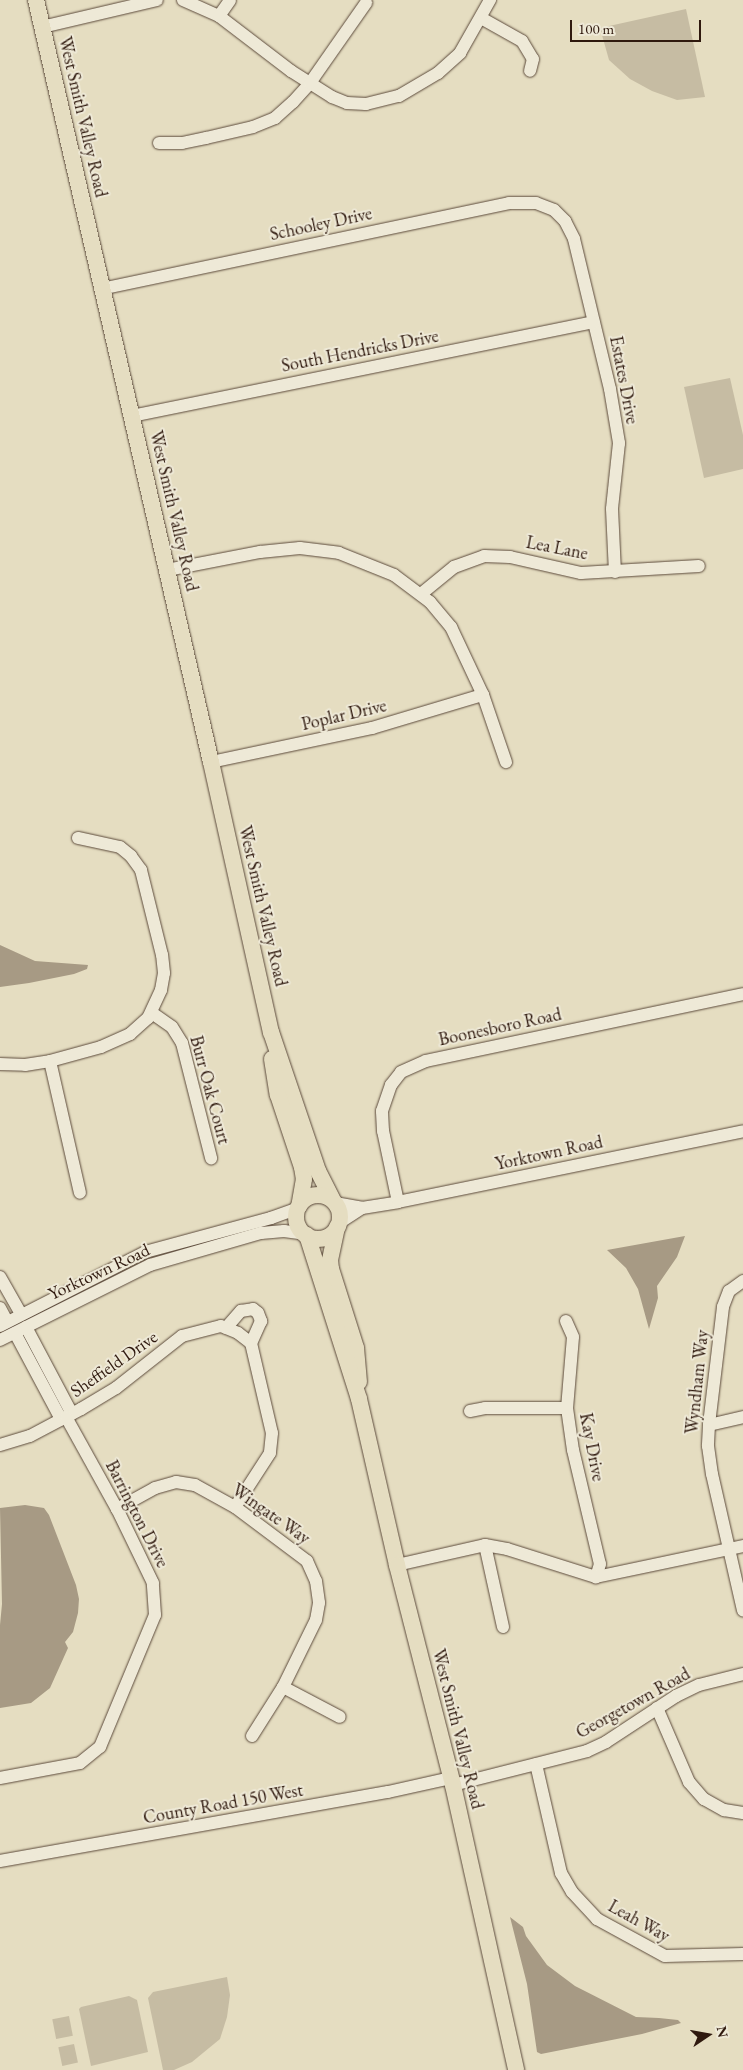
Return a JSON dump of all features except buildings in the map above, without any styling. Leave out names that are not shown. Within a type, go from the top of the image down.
[{"type":"main road","name":"West Smith Valley Road","points":[[36,0],[212,762],[271,1032],[318,1170],[333,1201]]},
{"type":"main road","name":"West Smith Valley Road","points":[[271,1032],[270,1050],[278,1095],[302,1167],[304,1179],[299,1207]]},
{"type":"main road","points":[[315,1195],[333,1201],[339,1210],[338,1225],[331,1234],[323,1238],[314,1238],[306,1234],[297,1222],[299,1207],[304,1200],[315,1195]]},
{"type":"main road","name":"West Smith Valley Road","points":[[338,1225],[330,1260],[331,1269],[356,1348],[359,1399]]},
{"type":"main road","name":"West Smith Valley Road","points":[[306,1234],[359,1399],[397,1565],[452,1782],[516,2070]]},
{"type":"street","points":[[42,27],[156,0]]},
{"type":"street","points":[[183,0],[219,16],[332,97],[347,102],[376,103],[399,96],[426,82],[448,64],[460,53],[490,0]]},
{"type":"street","points":[[219,16],[230,0]]},
{"type":"street","points":[[159,143],[182,143],[262,124],[286,109],[310,83],[366,3]]},
{"type":"street","points":[[481,18],[522,41],[533,59],[530,72]]},
{"type":"street","name":"Schooley Drive","points":[[102,289],[509,203],[536,203],[548,207]]},
{"type":"street","name":"Estates Drive","points":[[548,207],[559,214],[570,229],[610,390],[619,443],[612,509],[615,572]]},
{"type":"street","name":"South Hendricks Drive","points":[[132,416],[594,322]]},
{"type":"street","points":[[168,570],[278,549],[310,548],[352,557],[394,575],[421,594],[444,618],[454,633],[482,695],[506,762]]},
{"type":"street","name":"Lea Lane","points":[[421,594],[454,567],[484,556],[510,557],[581,573],[699,566]]},
{"type":"street","name":"Poplar Drive","points":[[212,762],[372,728],[482,695]]},
{"type":"street","points":[[0,1064],[26,1065],[50,1061],[101,1047],[130,1034],[152,1013],[160,990],[163,965],[154,915],[141,870],[131,856],[120,847],[78,838]]},
{"type":"street","name":"Boonesboro Road","points":[[398,1202],[383,1131],[382,1111],[391,1084],[400,1072],[426,1061],[743,994]]},
{"type":"street","name":"Burr Oak Court","points":[[152,1013],[172,1027],[182,1043],[210,1158]]},
{"type":"street","points":[[50,1061],[80,1193]]},
{"type":"street","name":"Yorktown Road","points":[[333,1201],[362,1208],[398,1202],[743,1131]]},
{"type":"street","name":"Yorktown Road","points":[[4,1323],[145,1252],[271,1218],[299,1207]]},
{"type":"street","name":"Yorktown Road","points":[[338,1225],[362,1208]]},
{"type":"street","name":"Yorktown Road","points":[[0,1340],[150,1265],[261,1233],[284,1231],[306,1234]]},
{"type":"street","points":[[0,1277],[20,1314]]},
{"type":"street","name":"Wyndham Way","points":[[743,1281],[729,1291],[723,1307],[708,1446],[712,1474],[743,1611]]},
{"type":"street","points":[[0,1308],[4,1323]]},
{"type":"street","points":[[235,1507],[266,1460],[272,1440],[268,1408],[251,1343],[261,1321],[253,1309],[241,1310],[223,1327],[251,1343]]},
{"type":"street","name":"Kay Drive","points":[[566,1322],[573,1337],[567,1408],[573,1450],[600,1564],[596,1577]]},
{"type":"street","name":"Sheffield Drive","points":[[0,1445],[30,1436],[116,1388],[182,1336],[223,1327]]},
{"type":"street","name":"Barrington Drive","points":[[0,1778],[80,1763],[100,1747],[155,1615],[153,1583],[116,1509],[20,1330]]},
{"type":"street","points":[[470,1410],[485,1408],[567,1408]]},
{"type":"street","points":[[709,1425],[743,1417]]},
{"type":"street","name":"Wingate Way","points":[[116,1509],[154,1488],[176,1482],[195,1485],[235,1507],[307,1560],[316,1581],[319,1603],[316,1620],[283,1687],[252,1736]]},
{"type":"street","points":[[397,1565],[485,1545],[596,1577],[743,1546]]},
{"type":"street","points":[[485,1545],[504,1627]]},
{"type":"street","name":"Georgetown Road","points":[[452,1782],[587,1751],[657,1708],[699,1685],[743,1674]]},
{"type":"street","points":[[283,1687],[340,1717]]},
{"type":"street","points":[[657,1708],[689,1782],[704,1799],[724,1810],[743,1813]]},
{"type":"street","name":"Leah Way","points":[[536,1764],[561,1873],[572,1892],[597,1919],[664,1956],[743,1954]]},
{"type":"street","name":"County Road 150 West","points":[[0,1861],[452,1782]]},
{"type":"shaded area","points":[[686,9],[705,97],[677,100],[652,91],[630,79],[609,60],[600,28]]},
{"type":"shaded area","points":[[730,378],[743,435],[743,469],[704,478],[684,387]]},
{"type":"shaded area","points":[[0,945],[35,961],[88,965],[87,969],[74,974],[0,987]]},
{"type":"shaded area","points":[[685,1236],[677,1257],[657,1286],[658,1298],[649,1329],[638,1289],[626,1268],[607,1250]]},
{"type":"shaded area","points":[[25,1505],[44,1508],[49,1515],[76,1585],[79,1599],[78,1613],[73,1632],[65,1642],[68,1648],[50,1688],[31,1703],[0,1708],[0,1625],[2,1604],[0,1508]]},
{"type":"shaded area","points":[[510,1917],[523,1927],[526,1936],[547,1965],[575,1986],[636,2017],[678,2020],[681,2023],[642,2034],[541,2054],[537,2052],[527,1984]]},
{"type":"shaded area","points":[[227,1977],[230,1995],[227,2017],[220,2039],[192,2062],[174,2070],[163,2070],[148,1998],[153,1992]]},
{"type":"shaded area","points":[[129,1996],[137,2000],[148,2052],[91,2066],[79,2009]]},
{"type":"shaded area","points":[[69,2016],[73,2036],[56,2039],[52,2019]]},
{"type":"shaded area","points":[[74,2044],[78,2063],[62,2066],[58,2047]]}]
